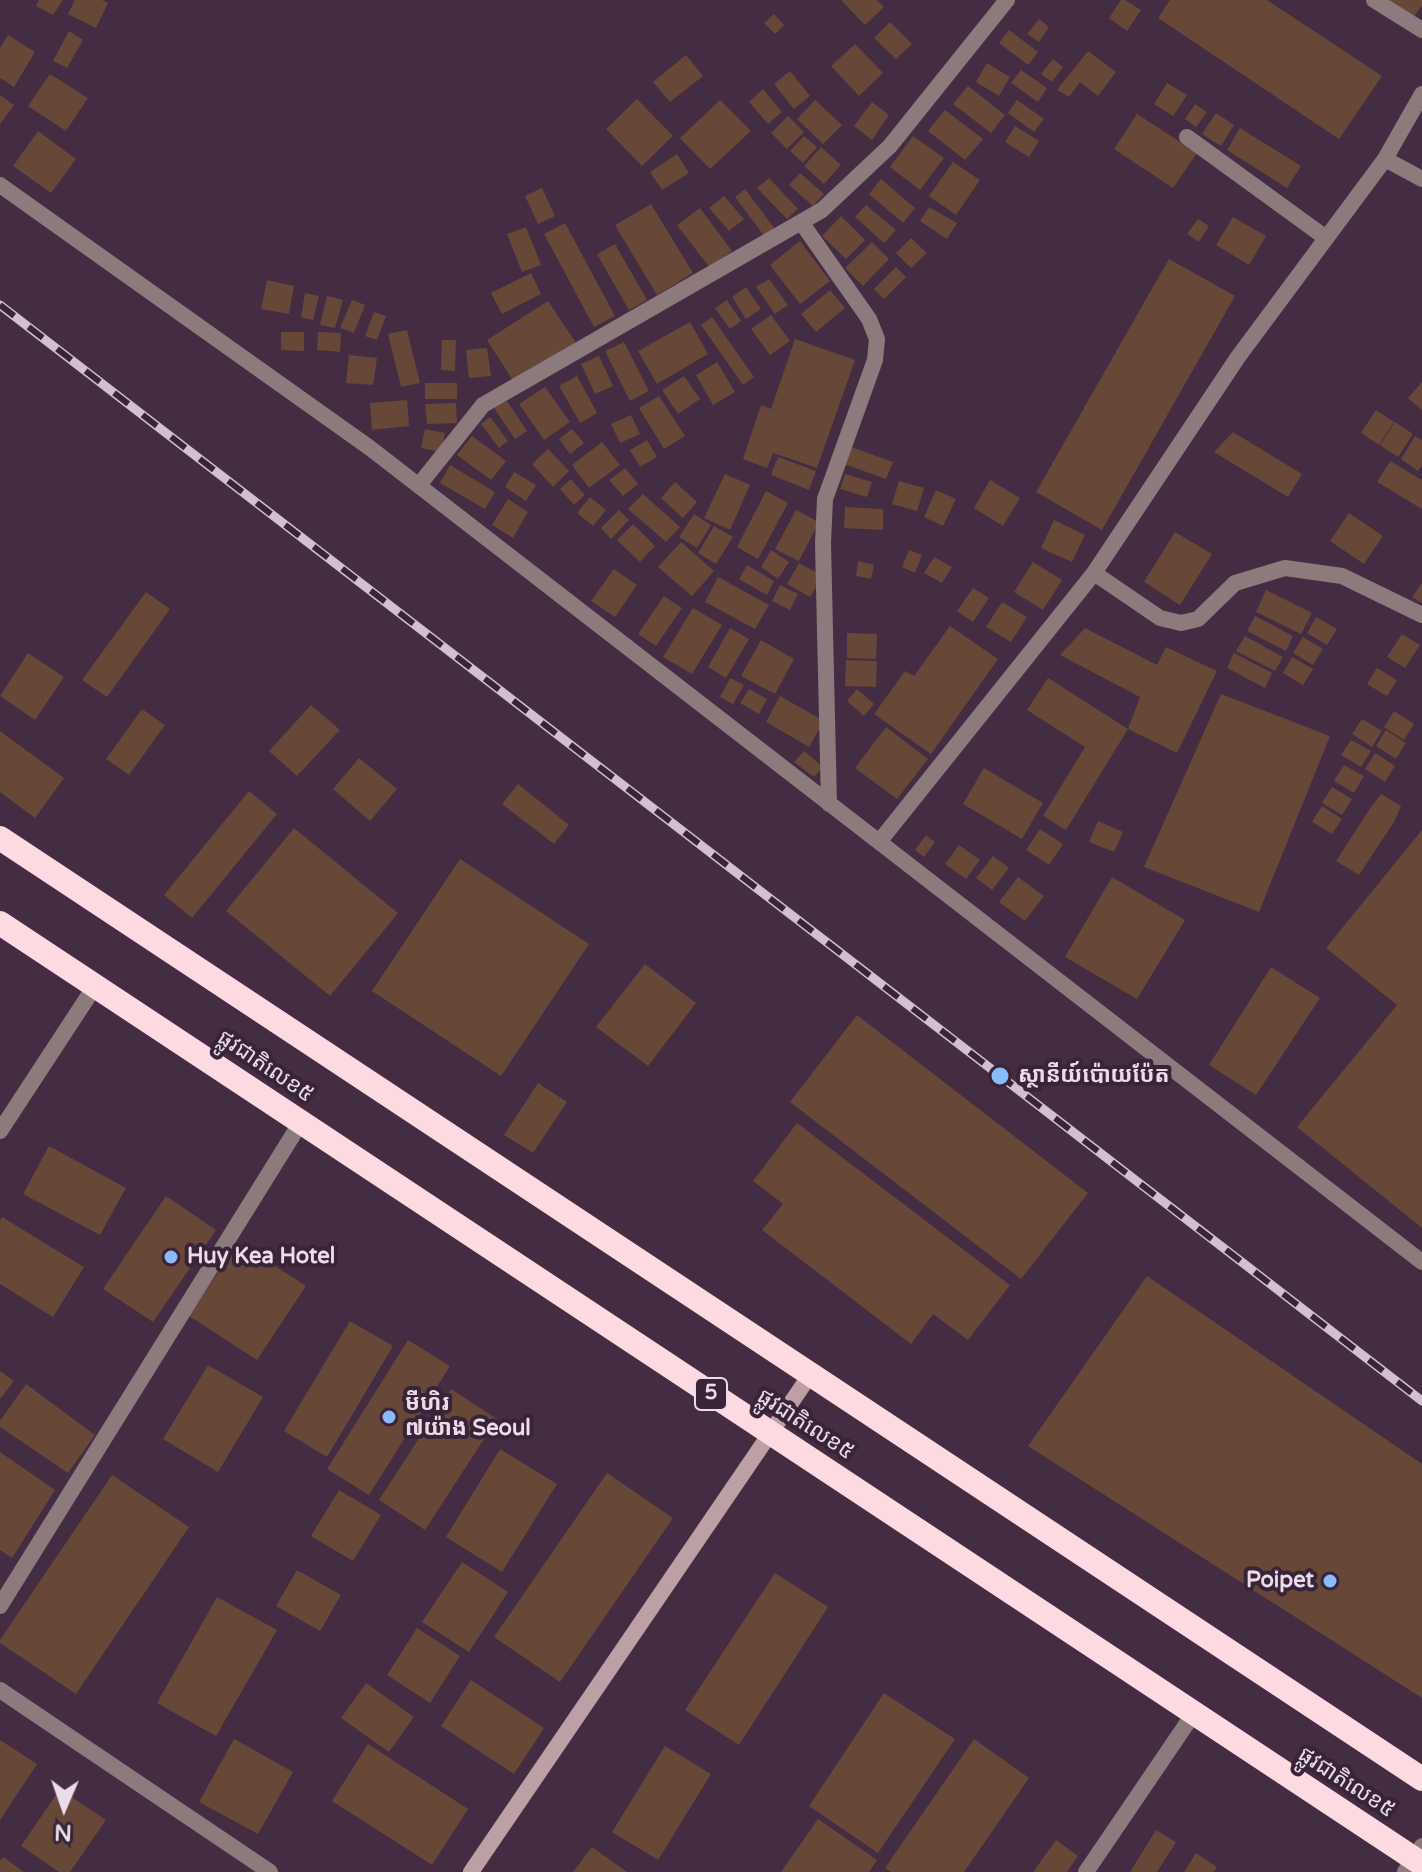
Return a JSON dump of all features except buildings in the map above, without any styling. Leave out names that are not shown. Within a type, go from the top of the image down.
[{"type":"highway","name":"ផ្លូវជាតិលេខ៥","points":[[0,838],[1422,1779]]},
{"type":"highway","name":"ផ្លូវជាតិលេខ៥","points":[[0,923],[1415,1860]]},
{"type":"street","points":[[419,485],[483,405],[822,210],[890,146],[1007,0]]},
{"type":"street","points":[[1374,0],[1422,30]]},
{"type":"street","points":[[879,842],[1094,573],[1238,357],[1385,159],[1422,94]]},
{"type":"street","points":[[1187,137],[1326,238]]},
{"type":"street","points":[[1385,159],[1422,179]]},
{"type":"street","points":[[0,185],[419,485],[1422,1262]]},
{"type":"street","points":[[801,222],[869,319],[877,339],[875,360],[825,499],[823,543],[829,804]]},
{"type":"street","points":[[1094,573],[1160,618],[1181,623],[1198,619],[1235,583],[1285,568],[1342,576],[1422,615]]},
{"type":"street","points":[[0,1131],[95,986]]},
{"type":"street","points":[[0,1606],[301,1122]]},
{"type":"street","points":[[471,1872],[810,1375]]},
{"type":"street","points":[[0,1690],[270,1872]]},
{"type":"street","points":[[1086,1872],[1194,1713]]},
{"type":"railway","points":[[0,305],[1422,1401]]},
{"type":"place","name":"ស្ថានីយ៍ប៉ោយប៉ែត","points":[[1000,1076]]},
{"type":"place","name":"Huy Kea Hotel","points":[[171,1257]]},
{"type":"place","name":"មីហិរ ៧យ៉ាង Seoul","points":[[389,1417]]},
{"type":"place","name":"Poipet","points":[[1330,1581]]}]
